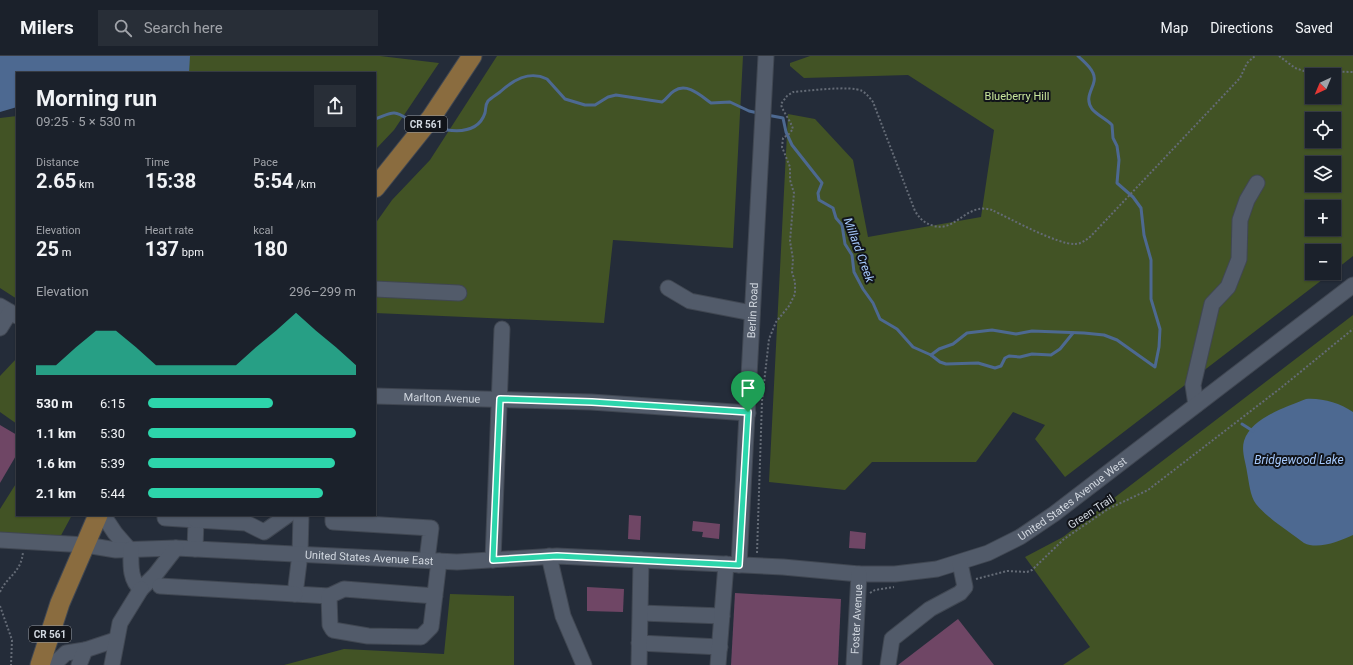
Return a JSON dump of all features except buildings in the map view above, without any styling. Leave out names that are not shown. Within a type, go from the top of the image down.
[{"type":"main road","name":"CR 561","points":[[376,187],[431,118],[472,56]]},
{"type":"main road","name":"CR 561","points":[[40,665],[60,603],[98,516]]},
{"type":"street","name":"Berlin Road","points":[[718,665],[722,616],[732,565],[753,405],[752,313],[766,56]]},
{"type":"street","points":[[1196,405],[1193,385],[1212,304],[1228,287],[1239,259],[1240,220],[1247,200],[1257,183]]},
{"type":"street","name":"United States Avenue West","points":[[732,565],[860,574],[895,574],[936,569],[960,563],[988,553],[1020,537],[1054,514],[1353,285]]},
{"type":"street","points":[[668,288],[690,301],[752,313]]},
{"type":"street","points":[[376,289],[459,293]]},
{"type":"street","points":[[0,328],[9,311]]},
{"type":"street","points":[[493,560],[502,329]]},
{"type":"street","name":"Marlton Avenue","points":[[376,396],[753,405]]},
{"type":"street","points":[[104,516],[115,533],[130,548],[131,569],[135,584],[140,589]]},
{"type":"street","points":[[165,516],[165,518],[196,518],[246,523],[264,532],[287,516]]},
{"type":"street","points":[[295,594],[300,554],[301,516]]},
{"type":"street","points":[[329,596],[329,617],[333,630],[368,636],[421,637],[431,627],[434,596],[431,528],[333,522],[334,516]]},
{"type":"street","points":[[195,549],[196,518]]},
{"type":"street","name":"United States Avenue East","points":[[0,540],[86,545],[116,550],[130,548],[176,548],[457,562],[549,556],[732,565]]},
{"type":"street","points":[[112,665],[115,640],[120,623],[140,589],[155,575],[176,548]]},
{"type":"street","points":[[549,556],[563,616],[584,665]]},
{"type":"street","points":[[639,665],[641,560]]},
{"type":"street","points":[[888,665],[892,639],[930,609],[960,593],[965,587],[960,563]]},
{"type":"street","name":"Foster Avenue","points":[[854,665],[860,574]]},
{"type":"street","points":[[160,586],[329,596],[344,589],[434,596]]},
{"type":"street","points":[[641,613],[722,616]]},
{"type":"street","points":[[53,665],[66,653],[85,650],[115,640]]},
{"type":"street","points":[[639,643],[720,646]]},
{"type":"street","points":[[79,665],[85,650]]},
{"type":"path","points":[[757,566],[753,405],[769,339],[776,322],[789,306],[795,294],[795,282],[792,272],[793,259],[790,241],[794,193],[790,180],[790,167],[782,147],[783,138],[790,134],[793,129],[789,117],[782,109],[781,104],[787,96],[793,92],[850,89],[861,90],[873,102],[914,211],[924,222],[938,227],[948,226],[967,214],[981,208],[992,210],[1051,237],[1074,244],[1082,243],[1091,236],[1156,165],[1240,78],[1247,63],[1255,56]]},
{"type":"path","points":[[1279,56],[1295,68],[1304,71],[1353,72]]},
{"type":"path","name":"Green Trail","points":[[964,578],[975,579],[1007,571],[1026,572],[1032,570],[1047,554],[1070,535],[1108,509],[1148,490],[1353,329]]},
{"type":"path","points":[[0,592],[3,585],[19,569],[23,552]]},
{"type":"path","points":[[867,596],[875,590],[900,586]]},
{"type":"path","points":[[0,606],[12,640],[12,665]]},
{"type":"green space","points":[[188,56],[380,56],[439,63],[394,130],[376,149],[376,72],[186,72]]},
{"type":"green space","points":[[497,56],[743,56],[733,248],[613,240],[604,323],[376,313],[376,223],[392,200],[430,160]]},
{"type":"green space","name":"Blueberry Hill","points":[[810,56],[1353,56],[1353,256],[1341,265],[1341,244],[1305,244],[1305,280],[1322,280],[1065,477],[1035,439],[1045,425],[1013,412],[976,462],[872,462],[845,490],[769,482],[788,114],[815,119],[853,160],[868,237],[981,217],[994,130],[908,75],[804,78],[790,66],[790,63]]},
{"type":"green space","points":[[16,116],[16,298],[0,288],[0,118]]},
{"type":"green space","points":[[1353,315],[1353,665],[1063,665],[1090,647],[1025,557],[1063,537]]},
{"type":"green space","points":[[16,359],[16,423],[0,412],[0,376]]},
{"type":"green space","points":[[16,484],[16,516],[71,516],[58,541],[0,539],[0,509]]},
{"type":"green space","points":[[450,594],[514,596],[514,665],[284,665],[344,649],[444,654]]},
{"type":"water","points":[[0,56],[190,56],[189,72],[16,72],[16,107],[0,112]]},
{"type":"water","name":"Bridgewood Lake","points":[[1306,399],[1319,399],[1331,402],[1353,412],[1353,535],[1329,544],[1316,546],[1304,543],[1272,520],[1256,504],[1251,493],[1243,453],[1244,441],[1248,433],[1261,420],[1270,414]]},
{"type":"waterway","points":[[931,355],[939,349],[953,344],[967,333],[992,330],[1016,334],[1032,331],[1084,333],[1104,335],[1117,340],[1155,367],[1159,347],[1160,329],[1151,299],[1151,260],[1144,235],[1141,208],[1133,197],[1117,183],[1119,160],[1117,146],[1113,138],[1112,125],[1094,111],[1089,104],[1094,77],[1090,68],[1078,56]]},
{"type":"waterway","name":"Millard Creek","points":[[447,130],[464,130],[479,124],[485,113],[486,104],[489,100],[516,80],[528,76],[540,76],[547,79],[565,99],[585,105],[595,105],[608,97],[616,95],[662,102],[674,91],[684,88],[694,91],[711,103],[730,102],[749,111],[758,113]]},
{"type":"waterway","name":"Millard Creek","points":[[376,119],[395,113],[408,119]]},
{"type":"waterway","name":"Millard Creek","points":[[767,115],[783,118],[786,132],[792,145],[822,183],[818,193],[819,200],[833,208],[836,218],[842,225],[845,244],[852,255],[854,272],[863,289],[873,303],[880,319],[897,329],[913,347],[946,364],[978,363],[995,368],[1001,366],[1005,358],[1009,356],[1020,357],[1032,354],[1051,355],[1060,349],[1073,333]]},
{"type":"waterway","name":"Millard Creek","points":[[1242,424],[1253,431]]},
{"type":"route","points":[[500,399],[592,402],[748,412],[739,565],[557,556],[493,560],[500,399]]}]
